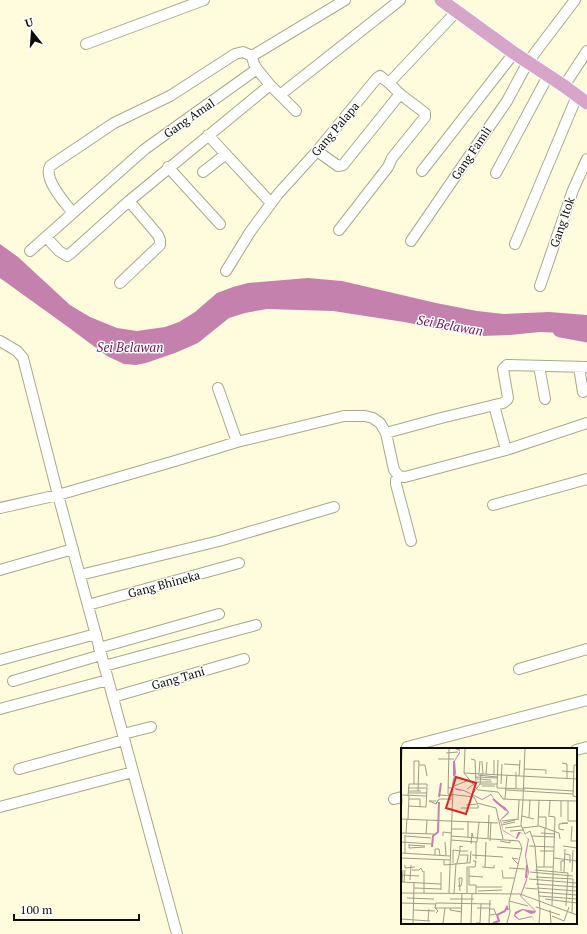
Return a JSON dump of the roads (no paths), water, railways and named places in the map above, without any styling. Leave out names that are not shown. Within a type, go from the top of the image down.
[{"type":"main road","points":[[444,1],[514,53],[582,99]]},
{"type":"street","points":[[86,44],[204,0]]},
{"type":"street","points":[[252,56],[345,0]]},
{"type":"street","points":[[280,95],[400,0]]},
{"type":"street","name":"Gang Famli","points":[[411,241],[507,101],[528,62],[575,0]]},
{"type":"street","points":[[339,230],[388,167],[392,158],[425,118],[425,113],[423,111],[400,94],[389,82],[457,11]]},
{"type":"street","points":[[564,86],[587,51]]},
{"type":"street","points":[[73,213],[57,194],[48,173],[50,166],[114,124],[170,96],[234,54],[243,52],[252,56]]},
{"type":"street","points":[[422,171],[514,53]]},
{"type":"street","points":[[252,56],[257,69],[270,85],[296,111]]},
{"type":"street","name":"Gang Amal","points":[[30,251],[145,149],[257,69]]},
{"type":"street","name":"Gang Palapa","points":[[226,271],[250,232],[271,203],[317,151],[376,78],[380,76],[389,82]]},
{"type":"street","points":[[496,173],[548,76]]},
{"type":"street","points":[[46,238],[62,254],[68,255],[168,168],[270,85]]},
{"type":"street","points":[[317,151],[334,165],[343,165],[380,121],[400,94]]},
{"type":"street","points":[[515,244],[582,99]]},
{"type":"street","points":[[208,135],[271,203]]},
{"type":"street","points":[[203,172],[226,154]]},
{"type":"street","name":"Gang Itok","points":[[540,286],[573,190],[587,159]]},
{"type":"street","points":[[168,168],[220,224]]},
{"type":"street","points":[[120,283],[160,245],[158,235],[129,201]]},
{"type":"street","points":[[1,343],[17,351],[23,358],[100,652],[177,934]]},
{"type":"street","points":[[386,434],[441,418],[503,403],[508,398],[503,369],[507,365],[583,367],[583,392]]},
{"type":"street","points":[[539,366],[545,399]]},
{"type":"street","points":[[218,388],[236,442]]},
{"type":"street","points":[[494,405],[506,450]]},
{"type":"street","points":[[0,508],[168,464],[236,442],[344,416],[357,415],[373,418],[380,423],[386,434],[394,470],[399,476],[405,477],[506,450],[587,423]]},
{"type":"street","points":[[399,476],[396,480],[396,484],[411,541]]},
{"type":"street","points":[[493,505],[587,479]]},
{"type":"street","points":[[80,575],[219,541],[334,508]]},
{"type":"street","points":[[0,570],[73,549]]},
{"type":"street","name":"Gang Bhineka","points":[[88,605],[239,563]]},
{"type":"street","points":[[13,681],[219,614]]},
{"type":"street","points":[[104,666],[256,625]]},
{"type":"street","points":[[0,660],[96,634]]},
{"type":"street","points":[[519,669],[587,649]]},
{"type":"street","name":"Gang Tani","points":[[113,697],[244,659]]},
{"type":"street","points":[[0,709],[108,680]]},
{"type":"street","points":[[407,747],[587,700]]},
{"type":"street","points":[[19,768],[124,737],[151,727]]},
{"type":"street","points":[[577,750],[587,747]]},
{"type":"street","points":[[0,807],[133,772]]},
{"type":"water","name":"Sei Belawan","points":[[0,244],[18,257],[70,305],[90,317],[117,328],[137,331],[165,327],[179,322],[195,312],[217,293],[233,287],[248,283],[308,278],[342,281],[477,311],[504,314],[549,312],[587,315],[587,334],[540,332],[482,336],[333,311],[267,309],[229,318],[198,343],[175,353],[146,363],[136,365],[124,364],[107,356],[0,278]]},
{"type":"waterway","name":"Sei Belawan","points":[[560,330],[587,335]]}]
